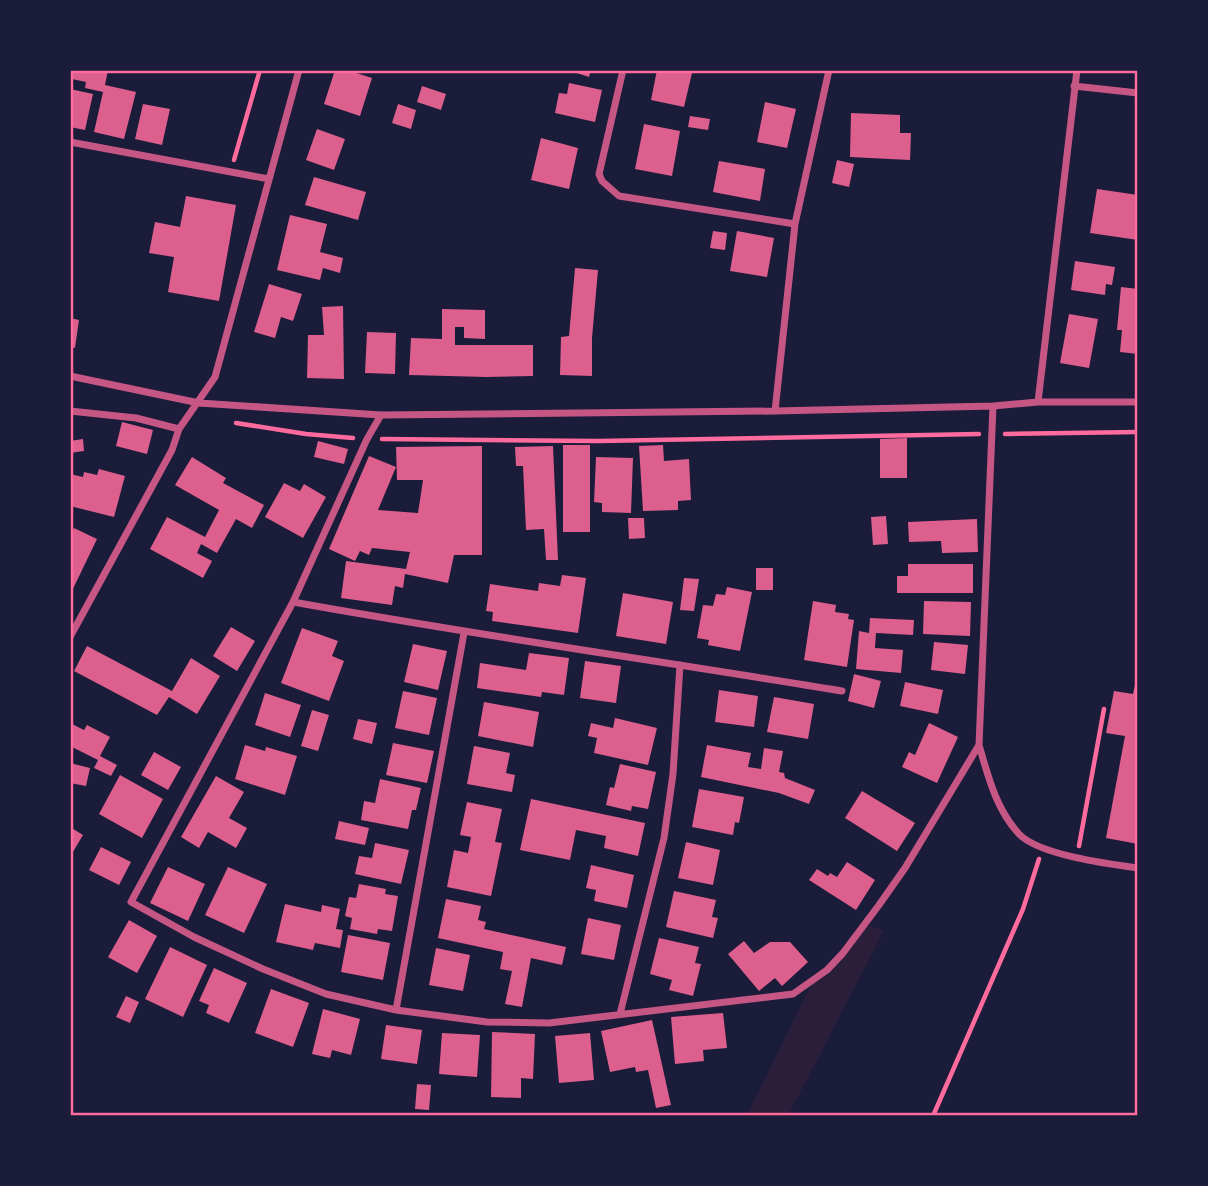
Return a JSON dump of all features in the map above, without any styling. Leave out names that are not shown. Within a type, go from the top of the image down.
[{"type":"street","points":[[70,637],[172,450],[179,429],[215,377],[299,70]]},
{"type":"street","points":[[623,70],[599,174],[602,181],[619,196],[795,224]]},
{"type":"street","points":[[775,411],[795,224],[829,70]]},
{"type":"street","points":[[1038,402],[1076,70]]},
{"type":"street","points":[[1074,86],[1138,93]]},
{"type":"street","points":[[70,142],[269,179]]},
{"type":"street","points":[[70,376],[199,403],[381,415],[775,411],[993,406],[1038,402],[1138,402]]},
{"type":"street","points":[[993,406],[979,745],[991,787],[1005,816],[1020,836],[1043,849],[1138,868]]},
{"type":"street","points":[[70,411],[136,418],[179,429]]},
{"type":"street","points":[[381,415],[367,439],[293,602],[131,902],[194,937],[263,969],[326,993],[396,1010],[486,1022],[549,1023],[793,994],[827,970],[865,924],[905,868],[979,745]]},
{"type":"street","points":[[293,602],[464,633],[842,691]]},
{"type":"street","points":[[396,1010],[464,633]]},
{"type":"street","points":[[620,1014],[664,838],[673,774],[680,665]]},
{"type":"path","points":[[231,172],[260,70]]},
{"type":"path","points":[[232,422],[306,434],[367,439],[599,441],[1138,432]]},
{"type":"path","points":[[1078,857],[1104,709]]},
{"type":"path","points":[[933,1116],[1023,909],[1043,849]]},
{"type":"shaded area","points":[[865,924],[884,931],[788,1116],[746,1116],[813,981]]},
{"type":"building","points":[[74,70],[108,70],[105,85],[136,92],[124,139],[94,132],[103,92],[85,88],[86,82],[72,79]]},
{"type":"building","points":[[335,70],[347,70],[372,78],[360,116],[324,104]]},
{"type":"building","points":[[567,70],[591,70],[589,77]]},
{"type":"building","points":[[657,70],[692,73],[684,107],[651,100]]},
{"type":"building","points":[[569,83],[602,90],[595,122],[555,113],[559,93],[567,94]]},
{"type":"building","points":[[422,86],[446,94],[441,110],[417,102]]},
{"type":"building","points":[[70,89],[93,94],[85,130],[70,127]]},
{"type":"building","points":[[765,102],[796,109],[787,148],[757,142]]},
{"type":"building","points":[[143,104],[170,109],[162,145],[135,139]]},
{"type":"building","points":[[398,104],[416,110],[411,129],[392,123]]},
{"type":"building","points":[[851,113],[900,115],[900,133],[911,133],[910,160],[850,157]]},
{"type":"building","points":[[690,116],[710,119],[708,130],[688,127]]},
{"type":"building","points":[[644,124],[680,131],[672,176],[635,169]]},
{"type":"building","points":[[317,129],[345,139],[334,170],[306,160]]},
{"type":"building","points":[[541,138],[578,148],[569,189],[531,180]]},
{"type":"building","points":[[837,160],[854,164],[849,187],[832,183]]},
{"type":"building","points":[[719,161],[765,169],[760,201],[713,192]]},
{"type":"building","points":[[314,177],[366,192],[358,220],[305,205]]},
{"type":"building","points":[[1097,189],[1138,195],[1138,240],[1090,233]]},
{"type":"building","points":[[186,196],[236,205],[219,301],[168,292],[174,257],[149,253],[155,222],[180,227]]},
{"type":"building","points":[[290,215],[327,224],[320,252],[343,258],[340,273],[323,268],[320,280],[277,270]]},
{"type":"building","points":[[713,231],[727,233],[725,250],[710,248]]},
{"type":"building","points":[[737,231],[774,238],[767,277],[730,271]]},
{"type":"building","points":[[1075,261],[1115,267],[1112,285],[1106,284],[1105,295],[1071,290]]},
{"type":"building","points":[[575,268],[598,270],[592,338],[592,376],[560,375],[561,337],[569,336]]},
{"type":"building","points":[[269,284],[302,294],[293,321],[281,317],[275,338],[254,332]]},
{"type":"building","points":[[1121,287],[1138,289],[1138,354],[1120,352],[1122,330],[1117,330]]},
{"type":"building","points":[[343,306],[344,379],[307,378],[308,335],[324,335],[322,307]]},
{"type":"building","points":[[442,309],[485,310],[485,339],[464,338],[464,327],[455,327],[455,345],[533,345],[533,376],[409,375],[411,338],[442,339]]},
{"type":"building","points":[[1069,314],[1098,319],[1089,368],[1060,363]]},
{"type":"building","points":[[70,318],[79,320],[75,348],[70,347]]},
{"type":"building","points":[[367,332],[396,333],[395,374],[365,373]]},
{"type":"building","points":[[122,422],[153,430],[147,454],[116,446]]},
{"type":"building","points":[[907,438],[907,478],[880,478],[880,439]]},
{"type":"building","points":[[83,439],[84,451],[70,453],[70,441]]},
{"type":"building","points":[[318,441],[348,449],[344,464],[314,457]]},
{"type":"building","points":[[563,445],[590,445],[590,532],[563,532]]},
{"type":"building","points":[[663,445],[664,461],[689,459],[691,500],[678,501],[678,510],[643,511],[639,446]]},
{"type":"building","points":[[482,446],[482,555],[454,555],[448,583],[405,574],[403,588],[395,586],[392,605],[341,598],[346,561],[406,569],[410,552],[372,548],[369,555],[360,551],[355,561],[329,549],[369,456],[396,467],[378,510],[418,513],[423,480],[397,480],[396,447]]},
{"type":"building","points":[[553,446],[558,560],[546,560],[544,529],[526,530],[523,466],[516,466],[515,447]]},
{"type":"building","points":[[192,457],[226,478],[223,483],[264,505],[252,528],[236,519],[217,553],[201,544],[197,553],[212,561],[203,578],[150,549],[167,517],[205,537],[219,510],[175,485]]},
{"type":"building","points":[[596,457],[633,458],[631,513],[602,512],[602,503],[594,502]]},
{"type":"building","points":[[99,469],[125,476],[114,517],[70,506],[70,474],[83,477],[84,472],[97,475]]},
{"type":"building","points":[[284,483],[300,491],[304,484],[326,497],[303,538],[265,517]]},
{"type":"building","points":[[886,516],[888,544],[873,545],[871,517]]},
{"type":"building","points":[[628,518],[644,518],[645,538],[629,539]]},
{"type":"building","points":[[977,519],[978,552],[942,553],[941,541],[909,542],[908,522]]},
{"type":"building","points":[[74,528],[97,539],[70,595],[70,537]]},
{"type":"building","points":[[908,564],[973,564],[973,593],[897,593],[897,576],[908,576]]},
{"type":"building","points":[[756,568],[773,568],[773,590],[756,590]]},
{"type":"building","points":[[562,575],[586,578],[578,633],[492,621],[493,612],[486,611],[490,584],[538,591],[539,583],[560,586]]},
{"type":"building","points":[[684,578],[699,579],[694,611],[680,610]]},
{"type":"building","points":[[727,587],[752,592],[740,651],[708,645],[709,640],[697,638],[703,605],[713,606],[716,594],[725,595]]},
{"type":"building","points":[[623,593],[673,602],[666,644],[616,636]]},
{"type":"building","points":[[813,601],[836,605],[835,612],[849,614],[848,619],[854,620],[847,667],[804,660]]},
{"type":"building","points":[[924,601],[971,602],[970,636],[923,634]]},
{"type":"building","points":[[870,618],[914,620],[913,635],[876,633],[875,648],[903,650],[901,673],[856,669],[859,631],[869,633]]},
{"type":"building","points":[[231,627],[255,641],[237,671],[213,656]]},
{"type":"building","points":[[302,628],[338,641],[332,656],[344,661],[329,701],[281,683]]},
{"type":"building","points":[[934,642],[968,645],[965,674],[931,670]]},
{"type":"building","points":[[413,644],[447,651],[438,690],[404,682]]},
{"type":"building","points":[[87,646],[172,691],[191,658],[220,676],[197,714],[169,697],[157,715],[74,671]]},
{"type":"building","points":[[529,653],[569,658],[564,695],[542,692],[541,697],[477,688],[480,663],[526,670]]},
{"type":"building","points":[[585,661],[621,666],[616,703],[580,698]]},
{"type":"building","points":[[854,674],[881,681],[874,708],[848,701]]},
{"type":"building","points":[[1137,676],[1138,844],[1106,838],[1125,736],[1106,733],[1114,691],[1133,694]]},
{"type":"building","points":[[905,682],[943,690],[938,714],[900,706]]},
{"type":"building","points":[[719,690],[758,696],[754,727],[715,722]]},
{"type":"building","points":[[403,691],[437,698],[429,735],[395,728]]},
{"type":"building","points":[[265,693],[301,705],[290,737],[255,725]]},
{"type":"building","points":[[774,697],[814,704],[808,739],[767,732]]},
{"type":"building","points":[[484,702],[539,712],[533,747],[478,736]]},
{"type":"building","points":[[312,710],[329,715],[318,751],[301,746]]},
{"type":"building","points":[[615,718],[657,728],[648,765],[594,753],[597,738],[588,736],[591,723],[613,728]]},
{"type":"building","points":[[358,719],[377,723],[372,744],[353,739]]},
{"type":"building","points":[[70,723],[84,730],[87,725],[110,737],[100,756],[117,765],[111,776],[94,768],[98,760],[70,746]]},
{"type":"building","points":[[929,723],[958,737],[937,783],[902,767],[909,752],[915,755]]},
{"type":"building","points":[[393,743],[434,751],[427,783],[386,775]]},
{"type":"building","points":[[245,745],[265,751],[266,747],[297,756],[285,795],[235,779]]},
{"type":"building","points":[[707,745],[751,753],[748,767],[761,769],[764,748],[783,751],[779,772],[784,773],[785,778],[815,790],[809,804],[779,793],[701,777]]},
{"type":"building","points":[[474,746],[510,753],[506,773],[515,775],[512,792],[467,784]]},
{"type":"building","points":[[154,752],[181,767],[168,790],[141,775]]},
{"type":"building","points":[[70,763],[90,768],[86,786],[70,783]]},
{"type":"building","points":[[620,764],[656,772],[648,809],[632,806],[631,811],[606,805]]},
{"type":"building","points":[[120,775],[163,799],[142,838],[99,814]]},
{"type":"building","points":[[216,776],[244,792],[229,818],[247,828],[236,848],[208,832],[199,848],[181,837]]},
{"type":"building","points":[[380,779],[421,788],[408,829],[361,820],[364,801],[375,803]]},
{"type":"building","points":[[699,789],[744,797],[739,823],[735,822],[733,835],[692,827]]},
{"type":"building","points":[[862,791],[915,823],[897,851],[845,818]]},
{"type":"building","points":[[531,799],[645,823],[638,856],[604,848],[606,836],[576,830],[570,860],[520,850]]},
{"type":"building","points":[[467,802],[502,809],[495,842],[502,843],[491,896],[447,887],[454,850],[468,853],[471,837],[460,835]]},
{"type":"building","points":[[339,821],[369,828],[365,845],[335,839]]},
{"type":"building","points":[[70,827],[83,835],[70,857]]},
{"type":"building","points":[[686,842],[720,850],[713,885],[678,878]]},
{"type":"building","points":[[375,843],[409,850],[401,884],[355,874],[359,856],[372,858]]},
{"type":"building","points":[[101,847],[131,862],[119,885],[89,870]]},
{"type":"building","points":[[847,862],[875,880],[856,910],[809,880],[817,869],[828,876],[830,873],[837,877]]},
{"type":"building","points":[[591,865],[634,875],[627,908],[594,901],[596,890],[586,888]]},
{"type":"building","points":[[168,867],[205,884],[188,921],[150,903]]},
{"type":"building","points":[[228,867],[267,884],[244,933],[205,915]]},
{"type":"building","points":[[359,884],[386,889],[385,894],[398,896],[392,931],[378,929],[377,934],[350,929],[352,918],[345,916],[349,897],[356,898]]},
{"type":"building","points":[[674,891],[716,900],[712,917],[718,918],[713,938],[666,927]]},
{"type":"building","points":[[446,899],[481,906],[478,920],[486,922],[484,929],[566,947],[562,965],[531,958],[522,1007],[505,1004],[512,971],[500,969],[503,952],[438,938]]},
{"type":"building","points":[[285,904],[321,912],[322,905],[340,909],[336,929],[343,930],[340,948],[315,943],[313,950],[276,942]]},
{"type":"building","points":[[588,918],[621,925],[614,960],[581,954]]},
{"type":"building","points":[[129,920],[157,936],[137,973],[108,957]]},
{"type":"building","points":[[348,935],[390,943],[383,980],[341,972]]},
{"type":"building","points":[[659,938],[699,947],[695,963],[701,964],[693,996],[669,990],[672,980],[650,974]]},
{"type":"building","points":[[744,941],[754,953],[770,942],[790,942],[808,962],[782,986],[775,978],[759,991],[728,954]]},
{"type":"building","points":[[170,947],[207,965],[183,1017],[145,999]]},
{"type":"building","points":[[436,948],[470,955],[463,991],[429,985]]},
{"type":"building","points":[[214,968],[247,983],[229,1023],[206,1013],[209,1005],[199,1001]]},
{"type":"building","points":[[271,989],[309,1003],[293,1047],[255,1033]]},
{"type":"building","points":[[126,996],[139,1002],[130,1023],[116,1017]]},
{"type":"building","points":[[323,1009],[360,1019],[351,1055],[332,1050],[330,1058],[312,1054]]},
{"type":"building","points":[[723,1013],[727,1048],[703,1050],[704,1061],[675,1064],[671,1017]]},
{"type":"building","points":[[652,1020],[671,1105],[656,1108],[648,1070],[636,1072],[635,1067],[610,1072],[601,1031]]},
{"type":"building","points":[[386,1025],[422,1030],[417,1064],[381,1059]]},
{"type":"building","points":[[492,1032],[535,1034],[533,1079],[521,1078],[521,1098],[491,1097]]},
{"type":"building","points":[[442,1033],[480,1035],[477,1077],[439,1074]]},
{"type":"building","points":[[590,1033],[594,1080],[559,1083],[555,1036]]},
{"type":"building","points":[[417,1084],[431,1085],[429,1110],[415,1109]]}]
